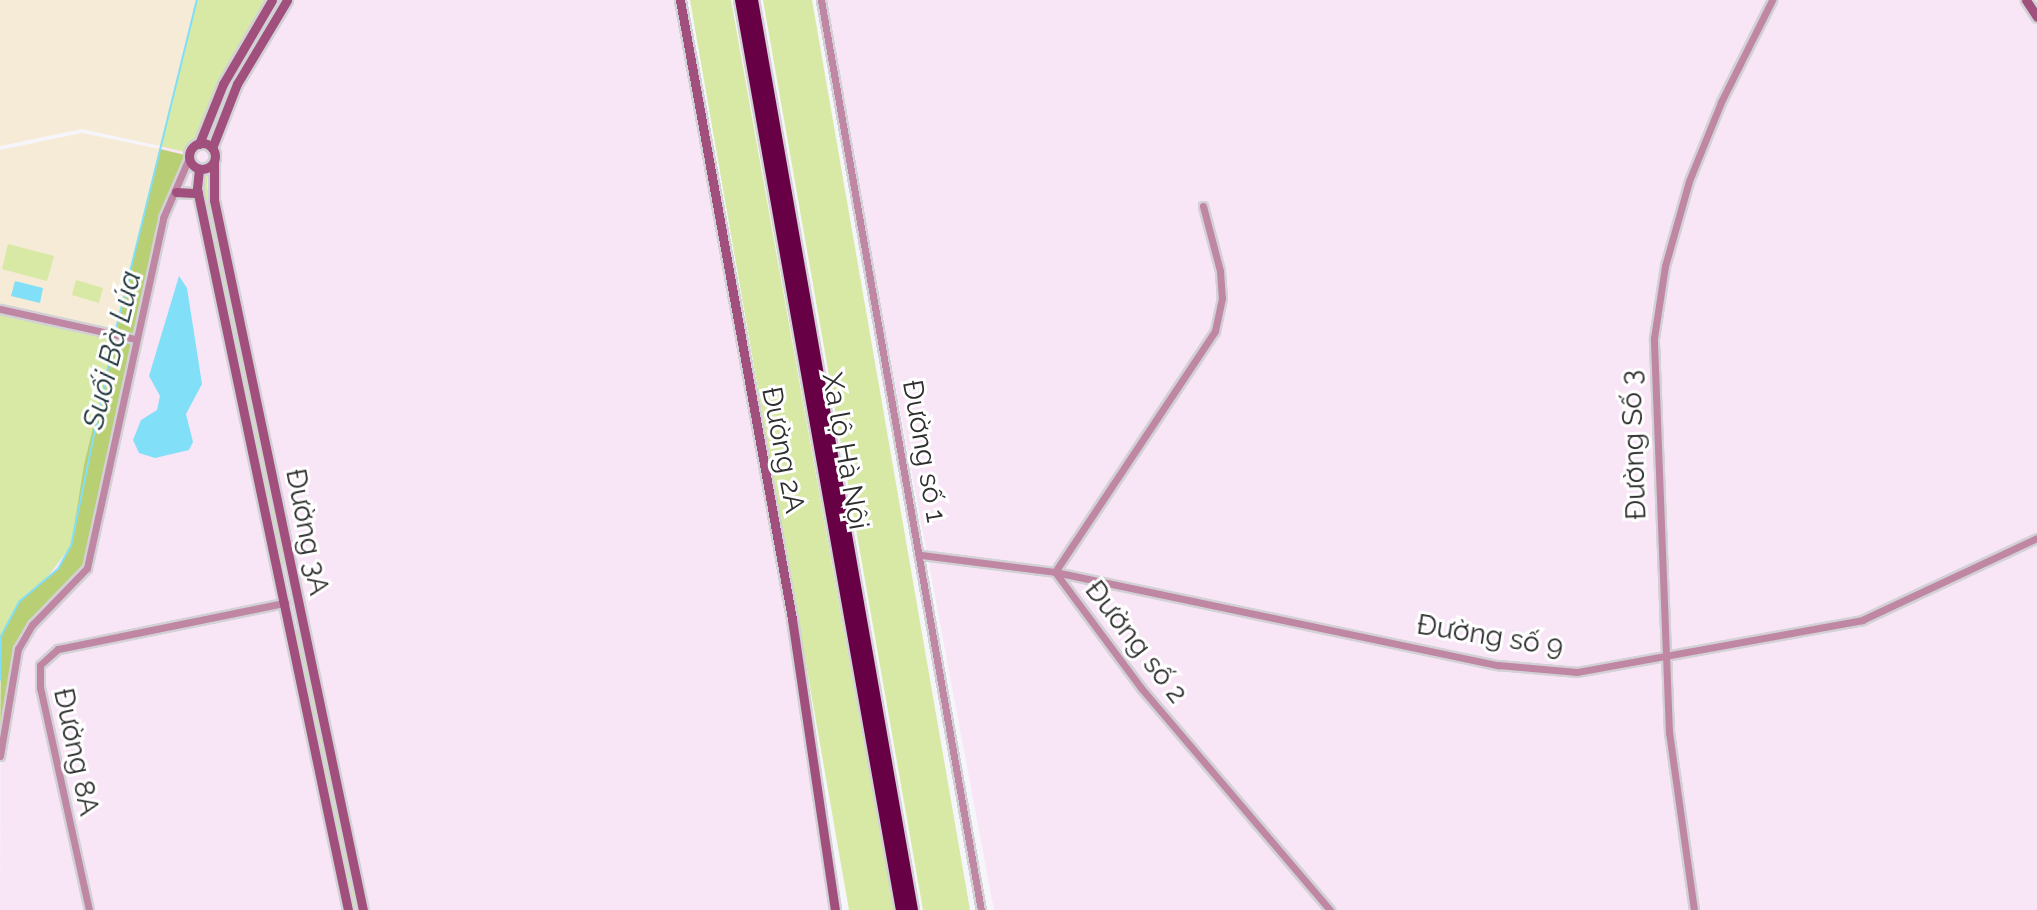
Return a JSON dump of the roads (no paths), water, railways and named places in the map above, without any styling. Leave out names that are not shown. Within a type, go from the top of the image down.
[{"type":"highway","name":"Xa lộ Hà Nội","points":[[741,0],[902,910]]},
{"type":"highway","name":"Xa lộ Hà Nội","points":[[752,0],[912,910]]},
{"type":"street","points":[[0,756],[18,649],[32,625],[87,568],[131,338],[163,218],[189,158],[199,144],[223,84],[272,0]]},
{"type":"street","points":[[189,158],[199,169],[214,162],[212,148],[237,84],[287,0]]},
{"type":"street","name":"Đường 2A","points":[[680,0],[792,619],[835,910]]},
{"type":"street","name":"Đường số 1","points":[[821,0],[981,910]]},
{"type":"street","name":"Đường Số 3","points":[[1694,910],[1669,733],[1664,659],[1652,393],[1656,318],[1689,181],[1721,102],[1772,0]]},
{"type":"street","points":[[2026,0],[2037,17]]},
{"type":"street","points":[[199,144],[212,148]]},
{"type":"street","name":"Đường 3A","points":[[214,162],[214,200],[363,910]]},
{"type":"street","name":"Đường 3A","points":[[199,169],[198,193],[348,910]]},
{"type":"street","points":[[176,192],[198,193]]},
{"type":"street","name":"Đường số 2","points":[[1203,206],[1220,271],[1222,298],[1215,331],[1055,572],[1141,688],[1330,910]]},
{"type":"street","points":[[0,309],[131,338]]},
{"type":"street","name":"Đường số 9","points":[[921,555],[1055,572],[1498,665],[1577,672],[1664,659],[1862,620],[2037,538]]},
{"type":"street","points":[[285,603],[298,600]]},
{"type":"street","name":"Đường 8A","points":[[89,910],[40,688],[40,665],[58,649],[285,603]]},
{"type":"water","points":[[179,276],[187,288],[202,384],[186,414],[193,442],[189,450],[155,458],[139,453],[133,440],[141,420],[157,410],[160,396],[149,376]]},
{"type":"water","points":[[15,281],[43,288],[40,303],[11,296]]},
{"type":"waterway","name":"Suối Bà Lúa","points":[[115,333],[197,0]]},
{"type":"waterway","name":"Suối Bà Lúa","points":[[0,680],[1,636],[20,601],[58,569],[71,546],[114,339]]}]
